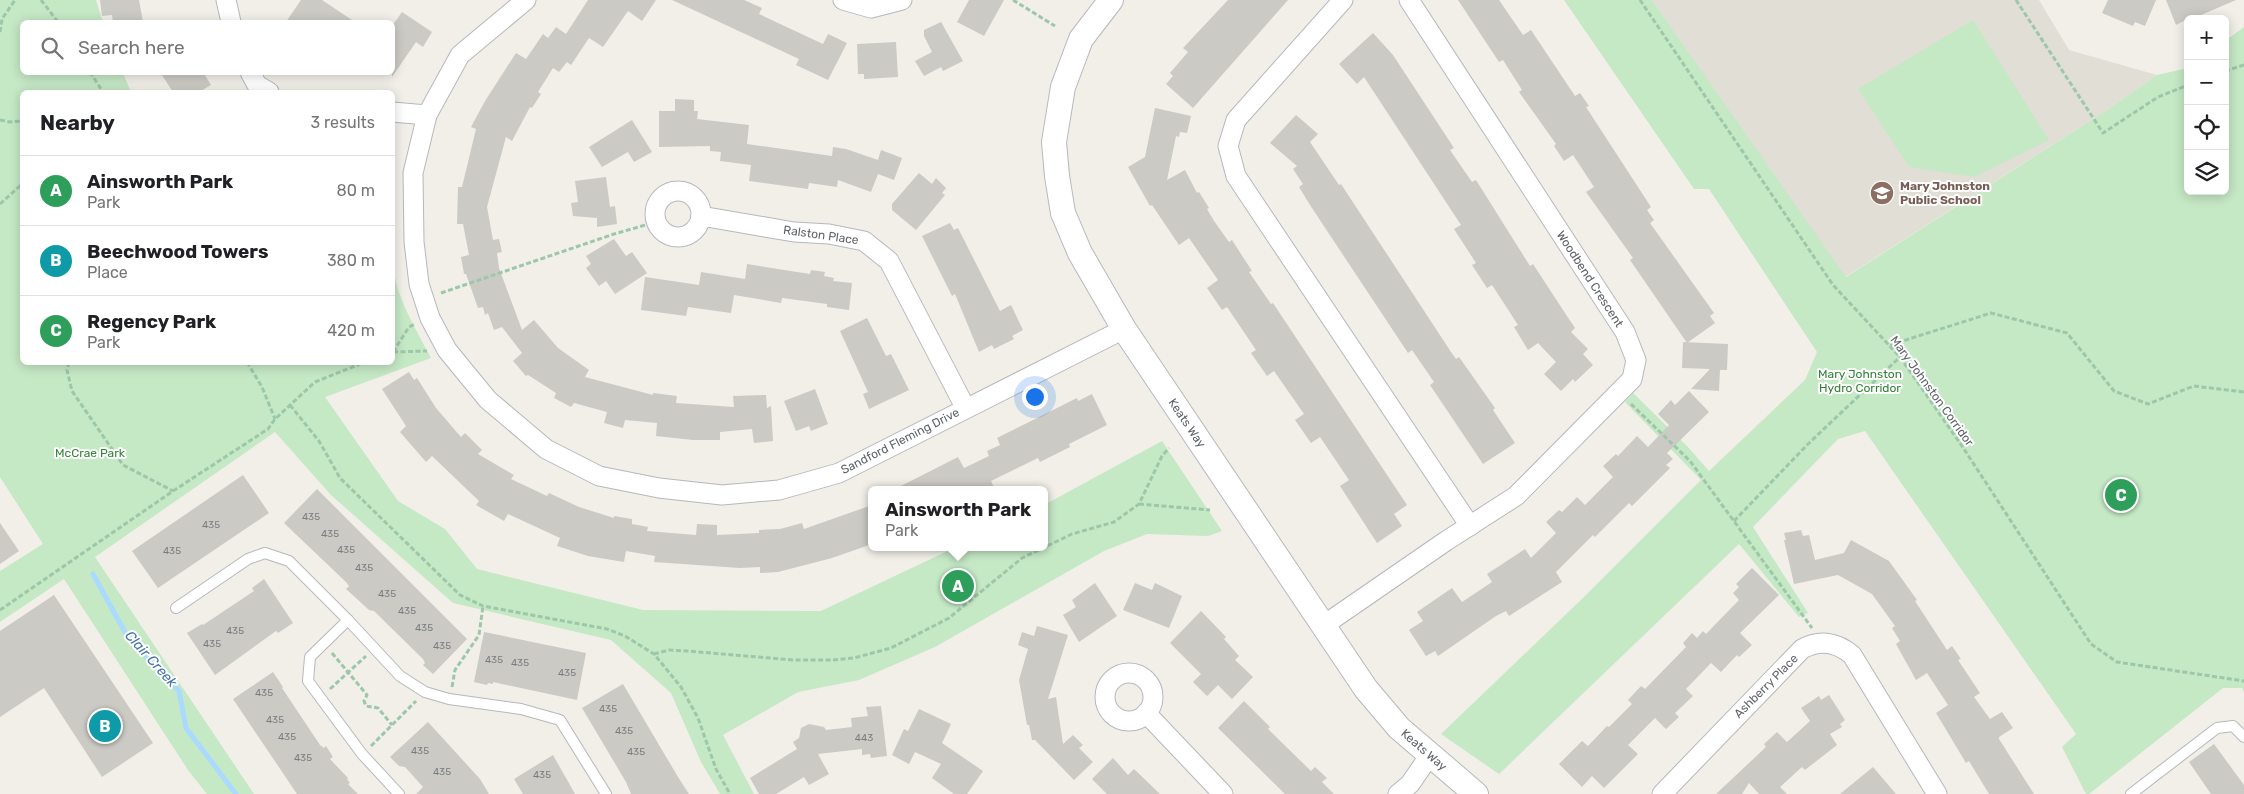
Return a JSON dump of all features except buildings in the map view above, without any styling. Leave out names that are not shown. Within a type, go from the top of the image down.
[{"type":"street","points":[[226,0],[231,20]]},
{"type":"street","name":"Sandford Fleming Drive","points":[[526,0],[460,56],[427,115],[414,173],[414,242],[419,284],[430,318],[447,350],[488,400],[546,449],[599,476],[659,488],[722,495],[779,490],[839,473],[1124,329]]},
{"type":"street","points":[[843,0],[871,8],[902,0]]},
{"type":"street","name":"Keats Way","points":[[1111,0],[1081,39],[1063,87],[1054,142],[1056,176],[1063,213],[1080,253],[1124,329],[1366,689],[1399,728],[1476,794]]},
{"type":"street","points":[[1343,0],[1236,120],[1228,146],[1236,176],[1470,526]]},
{"type":"street","name":"Woodbend Crescent","points":[[1324,625],[1516,496],[1619,393],[1632,378],[1636,360],[1624,332],[1409,0]]},
{"type":"street","points":[[252,75],[257,85],[266,90]]},
{"type":"street","points":[[395,112],[427,115]]},
{"type":"street","points":[[680,190],[688,192],[696,198],[700,205],[702,216],[696,230],[681,237],[664,233],[656,222],[655,211],[658,201],[669,192],[680,190]]},
{"type":"street","name":"Ralston Place","points":[[702,216],[794,232],[829,234],[864,240],[889,261],[965,408]]},
{"type":"street","points":[[1823,642],[1841,646],[1852,655],[1937,794]]},
{"type":"street","name":"Ashberry Place","points":[[1662,794],[1802,649],[1812,643],[1823,642]]},
{"type":"street","points":[[1146,713],[1223,794]]},
{"type":"street","points":[[1398,794],[1410,784],[1430,755]]},
{"type":"lane","points":[[176,608],[248,559],[265,553],[289,561],[400,676],[425,692],[449,699],[521,709],[560,720],[606,794]]},
{"type":"lane","points":[[348,620],[310,657],[308,681],[362,754],[399,794]]},
{"type":"lane","points":[[2131,794],[2217,728],[2233,726],[2244,737]]},
{"type":"path","points":[[0,32],[2,19],[15,0]]},
{"type":"path","points":[[41,0],[56,20]]},
{"type":"path","points":[[1013,0],[1055,26]]},
{"type":"path","name":"Mary Johnston Corridor","points":[[1640,0],[1834,285],[1900,357],[1964,449],[2091,644],[2117,662],[2244,681]]},
{"type":"path","points":[[2016,0],[2103,133],[2158,97],[2184,87]]},
{"type":"path","points":[[2229,70],[2244,65]]},
{"type":"path","points":[[92,75],[102,90]]},
{"type":"path","points":[[0,120],[20,121]]},
{"type":"path","points":[[0,204],[20,186]]},
{"type":"path","points":[[424,298],[614,234],[656,222]]},
{"type":"path","points":[[1890,345],[1992,313],[2067,333],[2114,391],[2148,404],[2194,386],[2244,392]]},
{"type":"path","points":[[395,349],[409,327],[430,318]]},
{"type":"path","points":[[395,352],[447,350]]},
{"type":"path","points":[[1734,521],[1808,444],[1900,357]]},
{"type":"path","points":[[68,365],[72,391],[124,465],[173,491]]},
{"type":"path","points":[[250,365],[262,387],[275,419]]},
{"type":"path","points":[[0,610],[173,491],[268,429],[275,419],[315,382],[358,365]]},
{"type":"path","points":[[1619,393],[1690,461],[1823,642]]},
{"type":"path","points":[[290,405],[319,441],[340,478],[460,595],[483,606],[607,629],[625,636],[654,654],[680,687],[698,718],[716,769],[730,794]]},
{"type":"path","points":[[1048,546],[1072,534],[1114,522],[1139,504],[1162,456],[1169,448]]},
{"type":"path","points":[[1139,504],[1210,510]]},
{"type":"path","points":[[654,654],[669,650],[793,660],[832,660],[877,653],[949,618],[1022,558],[1037,551]]},
{"type":"path","points":[[449,699],[455,670],[479,635],[483,606]]},
{"type":"path","points":[[324,643],[367,695],[364,701],[366,706],[378,708],[392,725]]},
{"type":"path","points":[[321,697],[374,649]]},
{"type":"path","points":[[362,754],[425,692]]},
{"type":"shaded area","name":"Mary Johnston Public School","points":[[1652,0],[2039,0],[2069,50],[2157,75],[2107,110],[1845,277]]},
{"type":"green space","name":"McCrae Park","points":[[0,0],[96,0],[102,20],[20,20],[20,75],[124,75],[130,90],[20,90],[20,365],[395,365],[395,275],[402,300],[431,358],[325,397],[398,501],[445,529],[477,569],[643,610],[821,611],[948,551],[1048,551],[1048,503],[1162,441],[1222,531],[1208,536],[1147,534],[1104,551],[935,647],[859,680],[798,692],[723,735],[754,794],[720,794],[701,762],[671,693],[611,640],[453,603],[331,495],[275,432],[95,557],[254,794],[207,794],[188,770],[64,579],[0,622],[0,571],[43,544],[0,477]]},
{"type":"green space","name":"Mary Johnston Hydro Corridor","points":[[1564,0],[1652,0],[1846,277],[2107,110],[2157,75],[2184,69],[2184,195],[2229,195],[2229,38],[2244,27],[2244,692],[2242,688],[2223,688],[2089,794],[2086,794],[2062,747],[2076,734],[1865,431],[1838,439],[1753,527],[1808,613],[1799,617],[1739,544],[1499,774],[1441,734],[1584,597],[1701,480],[1625,402],[1633,393],[1687,446],[1709,471],[1805,380],[1817,352],[1709,189],[1694,189]]},
{"type":"green space","points":[[1973,20],[2049,140],[1974,177],[1909,167],[1858,89]]},
{"type":"waterway","name":"Clair Creek","points":[[93,574],[126,634],[179,691],[186,728],[236,794]]},
{"type":"place","name":"Mary Johnston Public School","points":[[1882,193]]},
{"type":"place","name":"Regency Park","points":[[2121,495]]},
{"type":"place","name":"Ainsworth Park","points":[[958,586]]},
{"type":"place","name":"Beechwood Towers","points":[[105,726]]}]
